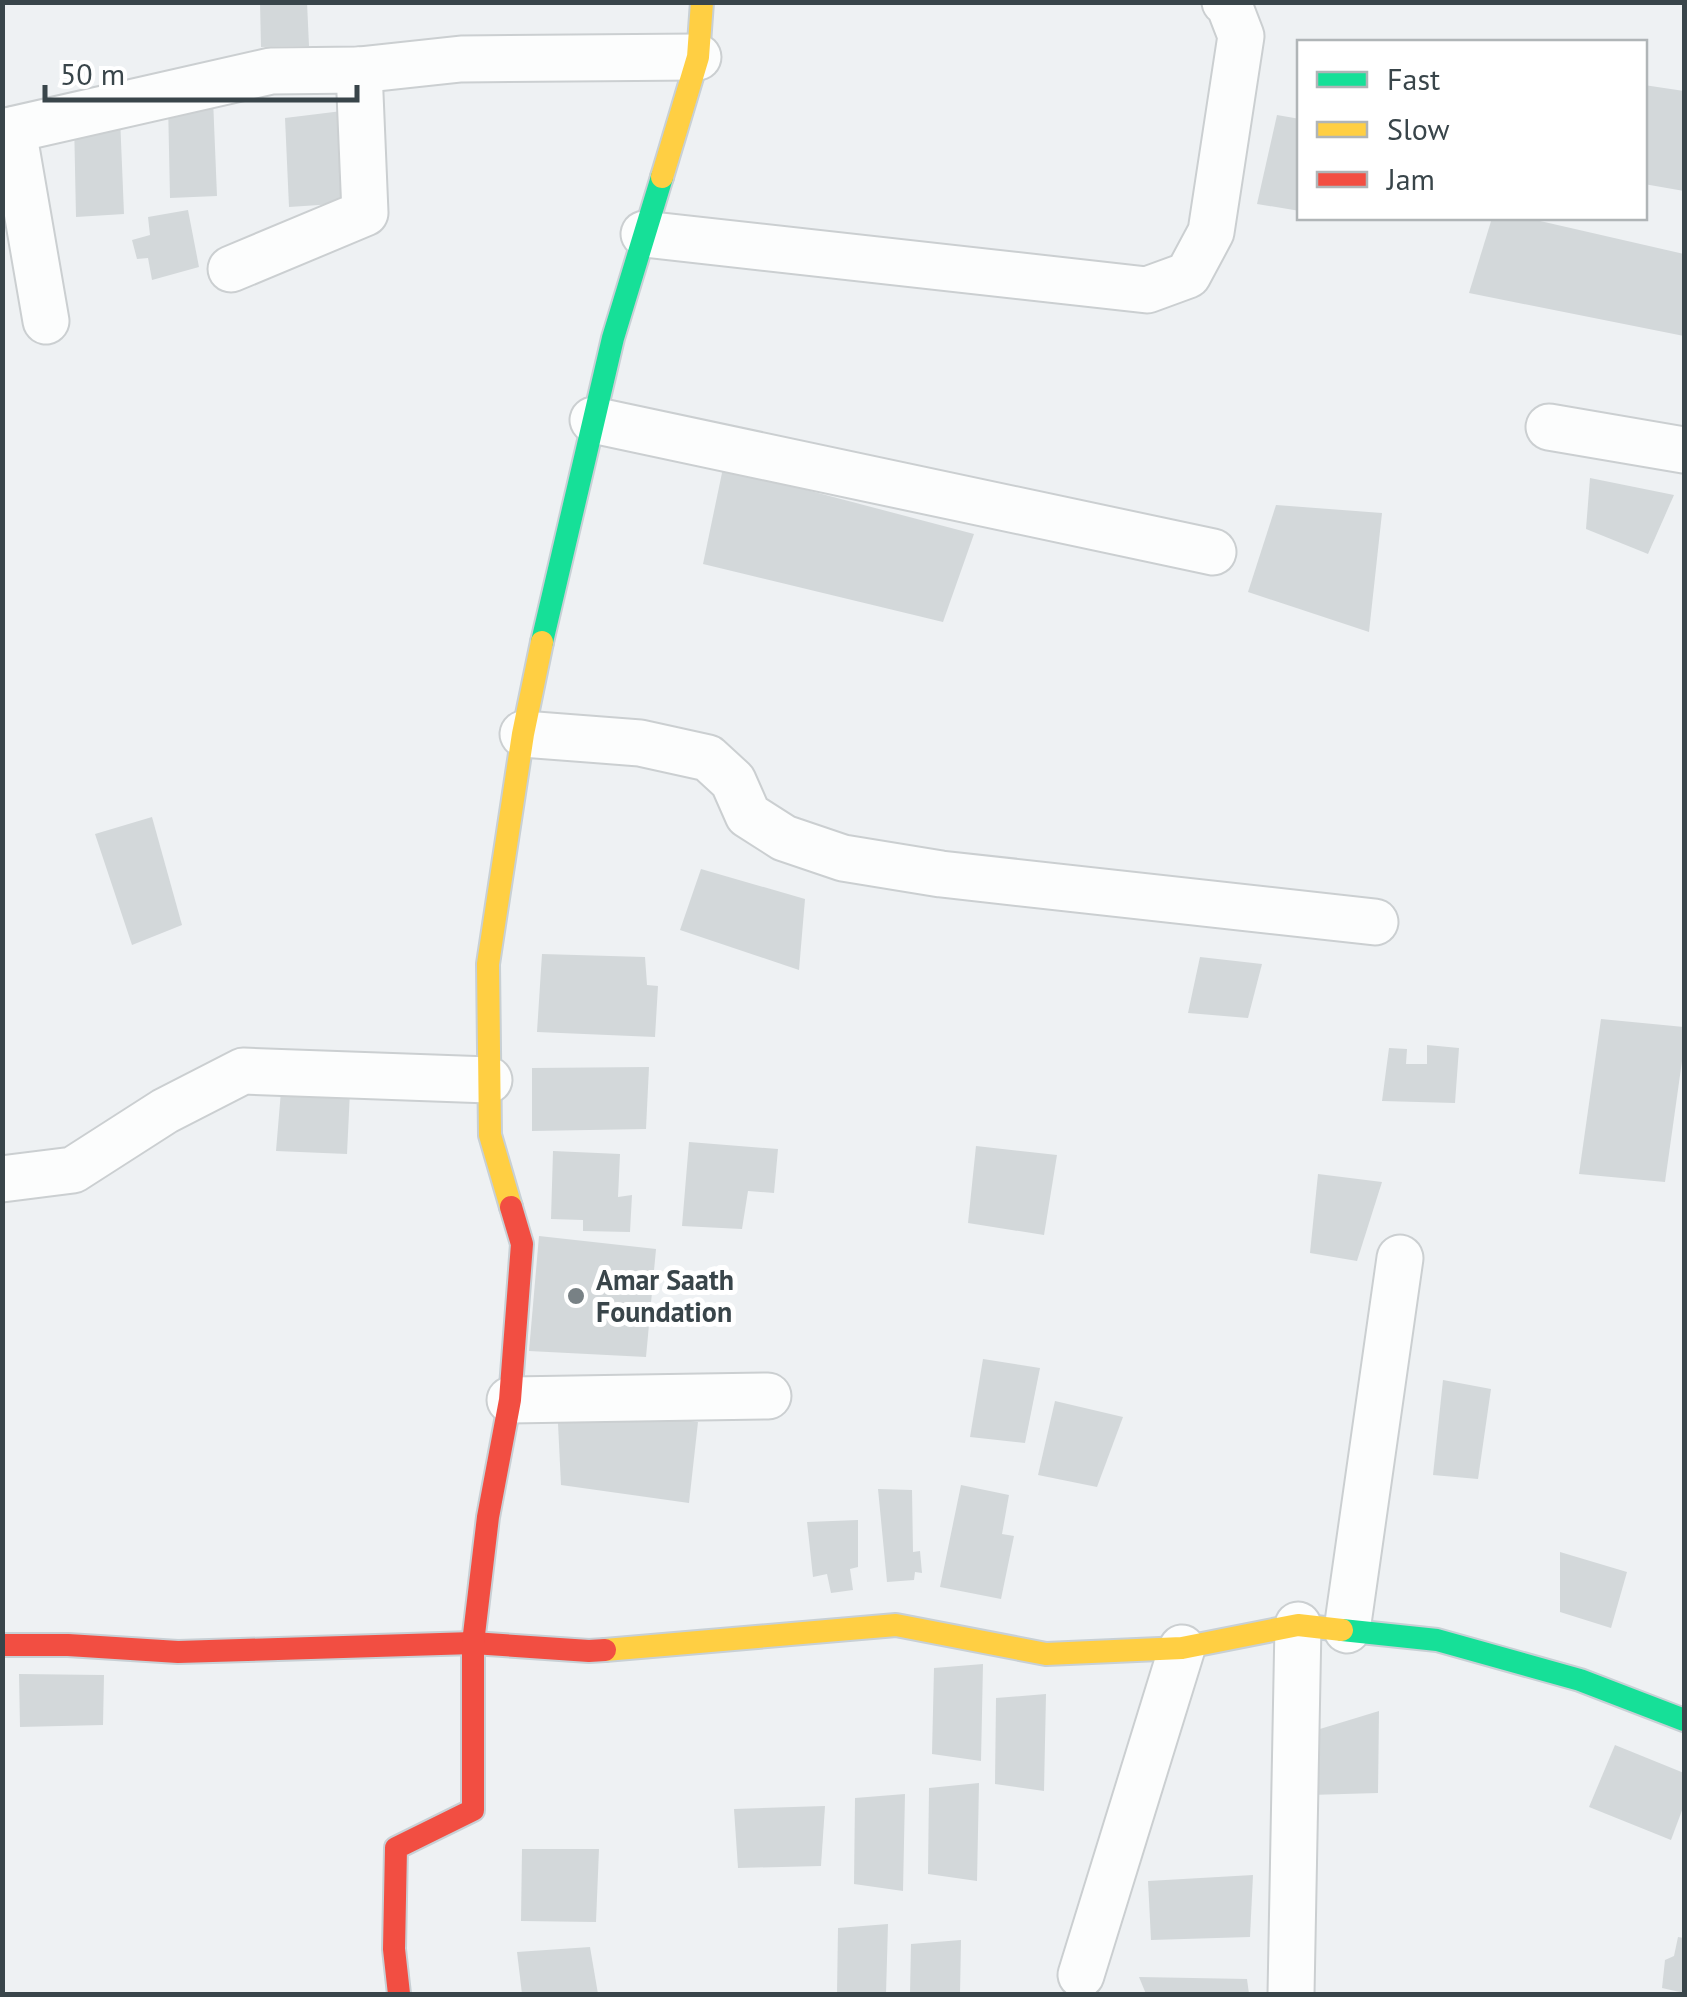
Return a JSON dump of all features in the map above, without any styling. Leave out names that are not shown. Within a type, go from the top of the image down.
[{"type":"street","points":[[399,1994],[394,1949],[396,1848],[473,1810],[473,1643],[488,1517],[510,1400],[522,1244],[490,1135],[488,964],[522,734],[612,338],[698,57],[702,2]]},
{"type":"street","points":[[644,234],[1147,290],[1188,274],[1212,232],[1241,36],[1225,2]]},
{"type":"street","points":[[46,321],[8,131],[272,71],[359,70],[460,59],[698,57]]},
{"type":"street","points":[[232,269],[365,213],[359,70]]},
{"type":"street","points":[[593,420],[1214,552]]},
{"type":"street","points":[[1549,427],[1684,450]]},
{"type":"street","points":[[522,734],[640,743],[708,758],[733,781],[748,814],[784,838],[843,858],[941,874],[1375,922]]},
{"type":"street","points":[[2,1179],[72,1170],[165,1112],[242,1071],[490,1080]]},
{"type":"street","points":[[1347,1630],[1400,1258]]},
{"type":"street","points":[[510,1400],[768,1396]]},
{"type":"street","points":[[2,1645],[178,1652],[473,1643],[589,1651],[896,1624],[1046,1654],[1182,1648],[1298,1626],[1437,1640],[1580,1680],[1684,1720]]},
{"type":"street","points":[[1291,1994],[1298,1626]]},
{"type":"street","points":[[1081,1975],[1182,1648]]},
{"type":"building","points":[[260,2],[307,2],[309,46],[261,47]]},
{"type":"building","points":[[1647,85],[1684,91],[1684,191],[1647,185]]},
{"type":"building","points":[[213,99],[217,196],[170,198],[168,102]]},
{"type":"building","points":[[342,111],[349,203],[289,207],[285,118]]},
{"type":"building","points":[[1277,115],[1297,118],[1297,211],[1257,204]]},
{"type":"building","points":[[120,117],[124,214],[76,217],[74,120]]},
{"type":"building","points":[[188,210],[199,267],[152,280],[148,258],[137,259],[132,240],[150,235],[148,217]]},
{"type":"building","points":[[1491,220],[1536,220],[1684,254],[1684,336],[1469,293]]},
{"type":"building","points":[[723,468],[974,534],[943,622],[703,564]]},
{"type":"building","points":[[1590,478],[1674,495],[1648,554],[1586,529]]},
{"type":"building","points":[[1276,505],[1382,513],[1369,632],[1248,592]]},
{"type":"building","points":[[152,817],[182,925],[132,945],[95,834]]},
{"type":"building","points":[[701,869],[805,899],[799,970],[680,930]]},
{"type":"building","points":[[542,954],[645,957],[647,985],[658,986],[655,1037],[537,1032]]},
{"type":"building","points":[[1200,957],[1262,964],[1248,1018],[1188,1013]]},
{"type":"building","points":[[1601,1019],[1684,1027],[1665,1182],[1579,1174]]},
{"type":"building","points":[[1427,1045],[1459,1048],[1455,1103],[1382,1101],[1389,1048],[1407,1049],[1406,1064],[1427,1064]]},
{"type":"building","points":[[649,1067],[646,1129],[532,1131],[532,1068]]},
{"type":"building","points":[[281,1091],[350,1091],[347,1154],[276,1151]]},
{"type":"building","points":[[689,1142],[778,1149],[774,1193],[748,1191],[742,1229],[682,1226]]},
{"type":"building","points":[[976,1146],[1057,1155],[1044,1235],[968,1223]]},
{"type":"building","points":[[553,1151],[620,1154],[618,1197],[632,1195],[630,1232],[583,1231],[583,1220],[551,1219]]},
{"type":"building","points":[[1318,1174],[1382,1182],[1357,1261],[1310,1253]]},
{"type":"building","points":[[539,1236],[656,1249],[646,1357],[529,1351]]},
{"type":"building","points":[[983,1359],[1040,1368],[1025,1443],[970,1437]]},
{"type":"building","points":[[1443,1380],[1491,1389],[1478,1479],[1433,1475]]},
{"type":"building","points":[[1055,1401],[1123,1417],[1097,1487],[1038,1475]]},
{"type":"building","points":[[557,1403],[698,1422],[689,1503],[561,1485]]},
{"type":"building","points":[[961,1485],[1009,1495],[1002,1534],[1014,1536],[1001,1599],[940,1587]]},
{"type":"building","points":[[878,1489],[912,1490],[913,1552],[920,1551],[922,1573],[915,1572],[914,1580],[887,1582]]},
{"type":"building","points":[[858,1520],[858,1567],[850,1569],[853,1590],[831,1593],[827,1574],[813,1577],[807,1522]]},
{"type":"building","points":[[1560,1552],[1627,1572],[1611,1628],[1560,1612]]},
{"type":"building","points":[[983,1664],[981,1761],[932,1754],[934,1668]]},
{"type":"building","points":[[19,1674],[104,1675],[103,1725],[20,1727]]},
{"type":"building","points":[[1046,1694],[1044,1791],[995,1784],[996,1698]]},
{"type":"building","points":[[1379,1711],[1378,1793],[1310,1795],[1310,1732]]},
{"type":"building","points":[[1615,1745],[1684,1773],[1684,1805],[1671,1840],[1589,1807]]},
{"type":"building","points":[[979,1783],[977,1881],[928,1874],[929,1788]]},
{"type":"building","points":[[905,1794],[903,1891],[854,1884],[855,1798]]},
{"type":"building","points":[[825,1806],[821,1866],[738,1868],[734,1809]]},
{"type":"building","points":[[522,1849],[599,1849],[596,1922],[521,1921]]},
{"type":"building","points":[[1253,1875],[1250,1937],[1151,1940],[1148,1881]]},
{"type":"building","points":[[888,1924],[886,1994],[837,1994],[838,1928]]},
{"type":"building","points":[[1678,1937],[1684,1938],[1684,1993],[1662,1988],[1665,1960],[1674,1956]]},
{"type":"building","points":[[961,1940],[960,1994],[910,1994],[911,1944]]},
{"type":"building","points":[[590,1947],[598,1994],[522,1994],[517,1952]]},
{"type":"building","points":[[1139,1977],[1247,1979],[1249,1994],[1146,1994]]},
{"type":"traffic: fast","points":[[542,642],[613,338],[662,177]]},
{"type":"traffic: fast","points":[[1342,1630],[1437,1640],[1580,1680],[1684,1720]]},
{"type":"traffic: slow","points":[[662,177],[698,57],[702,2]]},
{"type":"traffic: slow","points":[[511,1207],[490,1135],[488,964],[523,734],[542,642]]},
{"type":"traffic: slow","points":[[605,1650],[896,1625],[1046,1654],[1182,1648],[1298,1625],[1342,1630]]},
{"type":"traffic: jam","points":[[399,1994],[394,1949],[396,1848],[473,1810],[473,1643],[488,1517],[510,1400],[522,1244],[511,1207]]},
{"type":"traffic: jam","points":[[2,1645],[178,1652],[473,1643],[605,1650]]},
{"type":"place","name":"Amar Saath Foundation","points":[[576,1296]]}]
